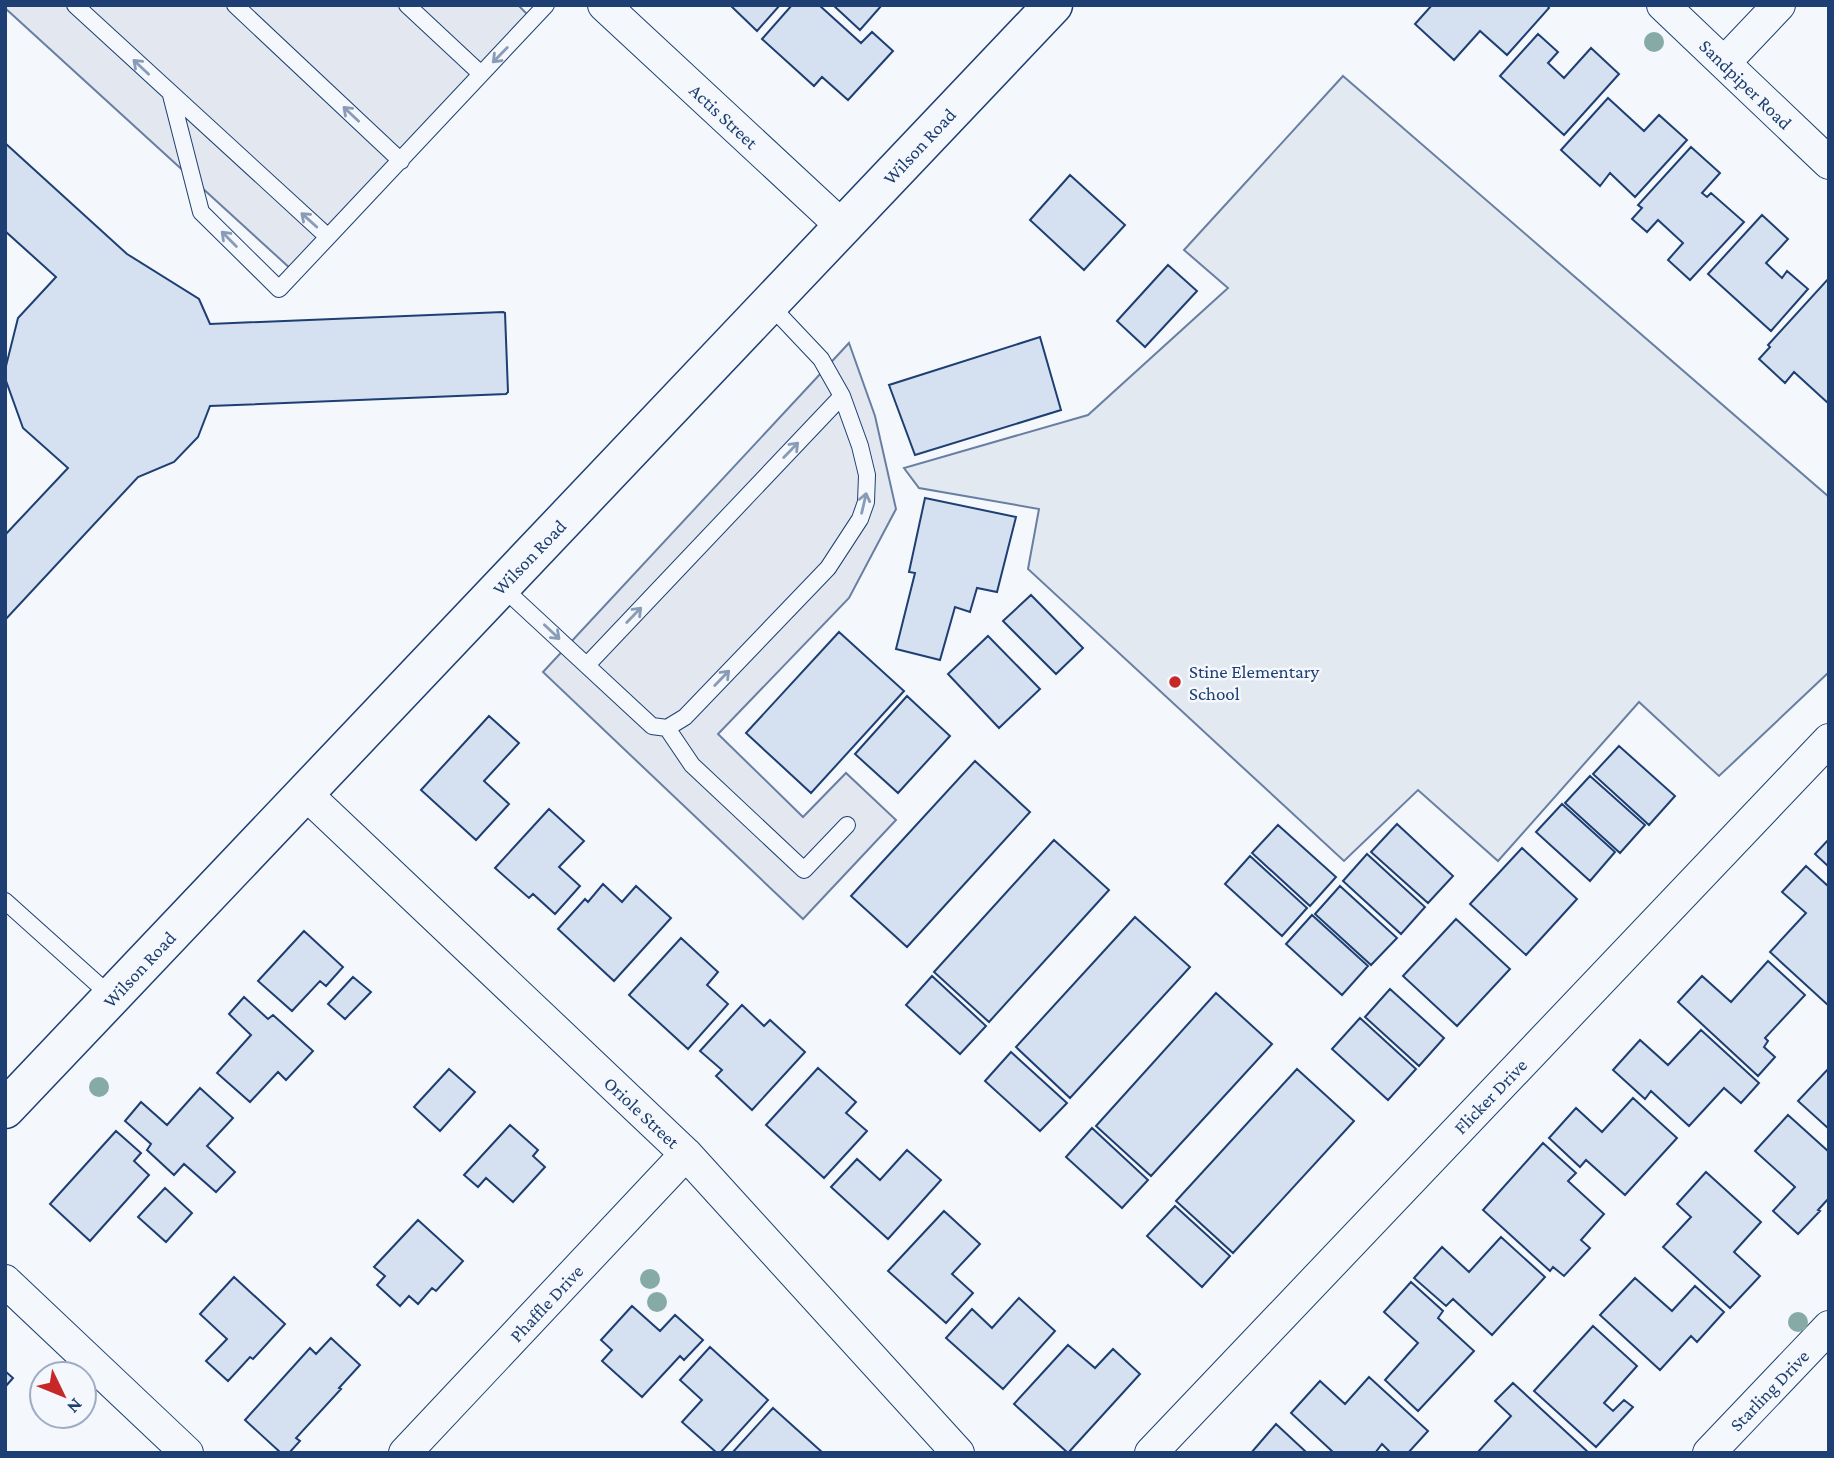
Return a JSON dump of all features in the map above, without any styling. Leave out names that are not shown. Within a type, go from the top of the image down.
[{"type":"street","name":"Actis Street","points":[[604,5],[843,227]]},
{"type":"street","name":"Sandpiper Road","points":[[1663,5],[1829,163]]},
{"type":"street","points":[[1724,63],[1779,5]]},
{"type":"street","name":"Wilson Road","points":[[5,1110],[843,227],[1043,8]]},
{"type":"street","name":"Flicker Drive","points":[[1151,1453],[1829,740]]},
{"type":"street","name":"Oriole Street","points":[[305,793],[687,1154],[958,1453]]},
{"type":"street","name":"Phaffle Drive","points":[[405,1453],[687,1154]]},
{"type":"street","points":[[5,1281],[187,1453]]},
{"type":"street","name":"Starling Drive","points":[[1709,1453],[1829,1327]]},
{"type":"lane","points":[[75,5],[328,237]]},
{"type":"lane","points":[[235,5],[401,160]]},
{"type":"lane","points":[[407,5],[481,74]]},
{"type":"lane","points":[[171,95],[201,212],[279,289],[546,5]]},
{"type":"lane","points":[[501,586],[652,726],[667,728],[685,717],[828,568],[860,519],[866,502],[867,475],[842,396],[821,359],[769,304]]},
{"type":"lane","points":[[587,665],[842,396]]},
{"type":"lane","points":[[667,728],[692,765],[804,870],[847,825]]},
{"type":"lane","points":[[5,901],[112,997]]},
{"type":"shaded area","points":[[5,5],[518,5],[529,16],[292,270],[5,8]]},
{"type":"shaded area","points":[[1343,76],[1829,497],[1829,672],[1719,776],[1639,702],[1498,861],[1418,790],[1344,861],[1028,569],[1039,509],[919,488],[904,468],[1088,415],[1228,288],[1184,250]]},
{"type":"shaded area","points":[[849,343],[875,416],[896,509],[849,598],[718,734],[803,817],[846,773],[896,820],[803,919],[543,672]]},
{"type":"building","points":[[730,5],[780,5],[757,31]]},
{"type":"building","points":[[792,5],[819,5],[861,43],[872,32],[893,51],[848,100],[822,77],[814,86],[762,39]]},
{"type":"building","points":[[833,5],[882,5],[860,30]]},
{"type":"building","points":[[1432,5],[1547,5],[1549,8],[1507,55],[1480,31],[1454,60],[1415,24]]},
{"type":"building","points":[[1538,34],[1558,52],[1548,63],[1564,78],[1591,48],[1619,74],[1564,135],[1500,76]]},
{"type":"building","points":[[1608,98],[1644,131],[1659,115],[1687,140],[1635,197],[1610,173],[1600,186],[1561,150]]},
{"type":"building","points":[[5,143],[127,254],[199,299],[210,324],[503,312],[508,392],[210,406],[198,437],[174,462],[138,477],[5,620],[5,535],[68,468],[23,428],[5,378],[18,318],[56,277],[5,231]]},
{"type":"building","points":[[1691,147],[1720,173],[1702,193],[1707,197],[1711,193],[1744,222],[1690,280],[1668,260],[1683,243],[1658,220],[1647,232],[1632,219],[1642,208],[1638,205]]},
{"type":"building","points":[[1070,175],[1125,225],[1084,270],[1030,220]]},
{"type":"building","points":[[1762,215],[1788,239],[1766,263],[1782,278],[1787,271],[1808,289],[1771,331],[1708,274]]},
{"type":"building","points":[[1168,265],[1197,291],[1145,347],[1117,321]]},
{"type":"building","points":[[1829,278],[1829,404],[1794,372],[1785,383],[1759,359],[1770,347],[1768,345]]},
{"type":"building","points":[[1040,337],[1061,410],[915,455],[889,385]]},
{"type":"building","points":[[925,498],[1016,517],[997,592],[977,588],[970,612],[955,607],[940,660],[896,649],[915,573],[909,572]]},
{"type":"building","points":[[1031,595],[1083,648],[1056,674],[1003,621]]},
{"type":"building","points":[[839,632],[904,691],[811,793],[746,733]]},
{"type":"building","points":[[988,636],[1040,689],[999,728],[948,674]]},
{"type":"building","points":[[907,696],[950,736],[898,793],[855,754]]},
{"type":"building","points":[[489,716],[519,743],[484,781],[509,804],[476,840],[421,790]]},
{"type":"building","points":[[1619,746],[1675,796],[1649,825],[1593,774]]},
{"type":"building","points":[[975,761],[1030,812],[907,947],[851,896]]},
{"type":"building","points":[[1590,776],[1645,825],[1620,853],[1565,803]]},
{"type":"building","points":[[1562,804],[1615,852],[1590,881],[1536,832]]},
{"type":"building","points":[[549,809],[584,841],[559,867],[580,886],[555,914],[533,894],[529,898],[495,868]]},
{"type":"building","points":[[1397,824],[1453,876],[1428,903],[1371,852]]},
{"type":"building","points":[[1278,825],[1336,877],[1310,906],[1252,853]]},
{"type":"building","points":[[1829,839],[1829,867],[1815,854]]},
{"type":"building","points":[[1054,840],[1109,890],[989,1022],[934,972]]},
{"type":"building","points":[[1522,848],[1577,899],[1526,955],[1470,904]]},
{"type":"building","points":[[1367,854],[1425,907],[1401,934],[1343,881]]},
{"type":"building","points":[[1250,856],[1307,908],[1282,936],[1225,884]]},
{"type":"building","points":[[1806,866],[1829,887],[1829,1006],[1770,952],[1806,913],[1782,892]]},
{"type":"building","points":[[603,884],[622,902],[636,886],[671,918],[614,981],[558,929],[585,899],[588,902]]},
{"type":"building","points":[[1340,886],[1397,938],[1371,965],[1315,914]]},
{"type":"building","points":[[1312,915],[1368,966],[1342,995],[1286,944]]},
{"type":"building","points":[[1135,917],[1190,967],[1070,1098],[1016,1047]]},
{"type":"building","points":[[1456,919],[1510,969],[1457,1026],[1403,976]]},
{"type":"building","points":[[304,931],[343,967],[326,986],[320,981],[292,1011],[258,981]]},
{"type":"building","points":[[681,938],[718,972],[707,985],[728,1004],[688,1049],[629,995]]},
{"type":"building","points":[[1768,961],[1805,995],[1765,1038],[1768,1041],[1764,1047],[1775,1057],[1758,1076],[1678,1002],[1702,976],[1731,1002]]},
{"type":"building","points":[[932,976],[986,1026],[960,1054],[906,1005]]},
{"type":"building","points":[[353,977],[371,992],[345,1019],[328,1004]]},
{"type":"building","points":[[1390,989],[1444,1038],[1419,1066],[1365,1017]]},
{"type":"building","points":[[1216,993],[1272,1044],[1151,1176],[1096,1126]]},
{"type":"building","points":[[244,997],[268,1019],[273,1015],[313,1051],[286,1080],[278,1072],[250,1102],[217,1073],[251,1035],[229,1014]]},
{"type":"building","points":[[742,1005],[764,1026],[770,1020],[805,1052],[752,1110],[716,1076],[722,1070],[700,1051]]},
{"type":"building","points":[[1360,1018],[1416,1069],[1388,1100],[1332,1049]]},
{"type":"building","points":[[1701,1030],[1759,1083],[1741,1103],[1724,1088],[1689,1126],[1651,1091],[1645,1099],[1613,1070],[1640,1040],[1668,1065]]},
{"type":"building","points":[[1011,1052],[1067,1103],[1040,1131],[985,1081]]},
{"type":"building","points":[[818,1068],[856,1102],[846,1113],[867,1131],[824,1178],[766,1125]]},
{"type":"building","points":[[1829,1068],[1829,1129],[1798,1101]]},
{"type":"building","points":[[449,1069],[475,1092],[440,1131],[414,1107]]},
{"type":"building","points":[[1297,1069],[1354,1121],[1233,1253],[1176,1201]]},
{"type":"building","points":[[200,1088],[233,1118],[207,1146],[235,1172],[216,1192],[184,1164],[174,1175],[147,1150],[151,1144],[125,1121],[141,1102],[167,1125]]},
{"type":"building","points":[[1633,1098],[1677,1138],[1625,1195],[1586,1160],[1580,1167],[1549,1138],[1576,1108],[1602,1132]]},
{"type":"building","points":[[1788,1115],[1829,1152],[1829,1198],[1798,1234],[1773,1211],[1795,1187],[1755,1151]]},
{"type":"building","points":[[510,1125],[538,1150],[533,1156],[545,1167],[513,1202],[486,1178],[478,1187],[464,1175]]},
{"type":"building","points":[[1092,1128],[1148,1180],[1122,1208],[1066,1157]]},
{"type":"building","points":[[116,1131],[141,1153],[134,1161],[149,1175],[90,1241],[50,1204]]},
{"type":"building","points":[[1543,1143],[1576,1173],[1568,1181],[1604,1214],[1581,1240],[1590,1248],[1564,1276],[1553,1267],[1550,1271],[1483,1210]]},
{"type":"building","points":[[907,1150],[941,1180],[888,1239],[831,1187],[857,1159],[880,1180]]},
{"type":"building","points":[[1706,1172],[1761,1222],[1734,1252],[1760,1276],[1730,1308],[1663,1247],[1691,1217],[1677,1204]]},
{"type":"building","points":[[165,1188],[192,1213],[166,1242],[138,1217]]},
{"type":"building","points":[[1175,1206],[1230,1256],[1202,1287],[1147,1236]]},
{"type":"building","points":[[944,1211],[980,1244],[952,1274],[973,1293],[946,1323],[888,1271]]},
{"type":"building","points":[[418,1220],[463,1261],[436,1291],[432,1288],[418,1304],[409,1296],[400,1306],[377,1285],[385,1276],[374,1267]]},
{"type":"building","points":[[1501,1237],[1545,1277],[1492,1335],[1453,1299],[1446,1306],[1414,1278],[1442,1247],[1469,1272]]},
{"type":"building","points":[[234,1277],[285,1324],[253,1359],[250,1357],[228,1381],[206,1361],[227,1339],[200,1314]]},
{"type":"building","points":[[1635,1278],[1672,1311],[1695,1286],[1724,1312],[1697,1342],[1691,1336],[1660,1370],[1600,1315]]},
{"type":"building","points":[[1411,1282],[1443,1311],[1438,1318],[1474,1351],[1418,1411],[1385,1380],[1418,1343],[1384,1312]]},
{"type":"building","points":[[1019,1298],[1055,1331],[1003,1389],[946,1338],[972,1309],[992,1328]]},
{"type":"building","points":[[632,1306],[660,1331],[675,1315],[703,1340],[684,1360],[680,1356],[642,1397],[602,1361],[612,1350],[601,1340]]},
{"type":"building","points":[[1593,1326],[1637,1366],[1604,1403],[1613,1411],[1624,1400],[1633,1407],[1596,1447],[1534,1391]]},
{"type":"building","points":[[331,1338],[360,1365],[296,1438],[300,1441],[289,1453],[281,1453],[245,1420],[310,1348],[316,1354]]},
{"type":"building","points":[[1068,1345],[1095,1368],[1113,1349],[1140,1374],[1068,1453],[1014,1404]]},
{"type":"building","points":[[710,1347],[768,1400],[720,1453],[682,1422],[702,1400],[680,1380]]},
{"type":"building","points":[[5,1371],[13,1378],[5,1387]]},
{"type":"building","points":[[1369,1377],[1428,1431],[1408,1453],[1391,1453],[1382,1444],[1375,1453],[1334,1453],[1291,1413],[1320,1381],[1345,1404]]},
{"type":"building","points":[[1513,1383],[1589,1453],[1477,1453],[1511,1416],[1495,1401]]},
{"type":"building","points":[[773,1408],[823,1453],[732,1453]]},
{"type":"building","points":[[1276,1424],[1305,1451],[1303,1453],[1251,1453]]},
{"type":"place","name":"Stine Elementary School","points":[[1175,682]]}]
